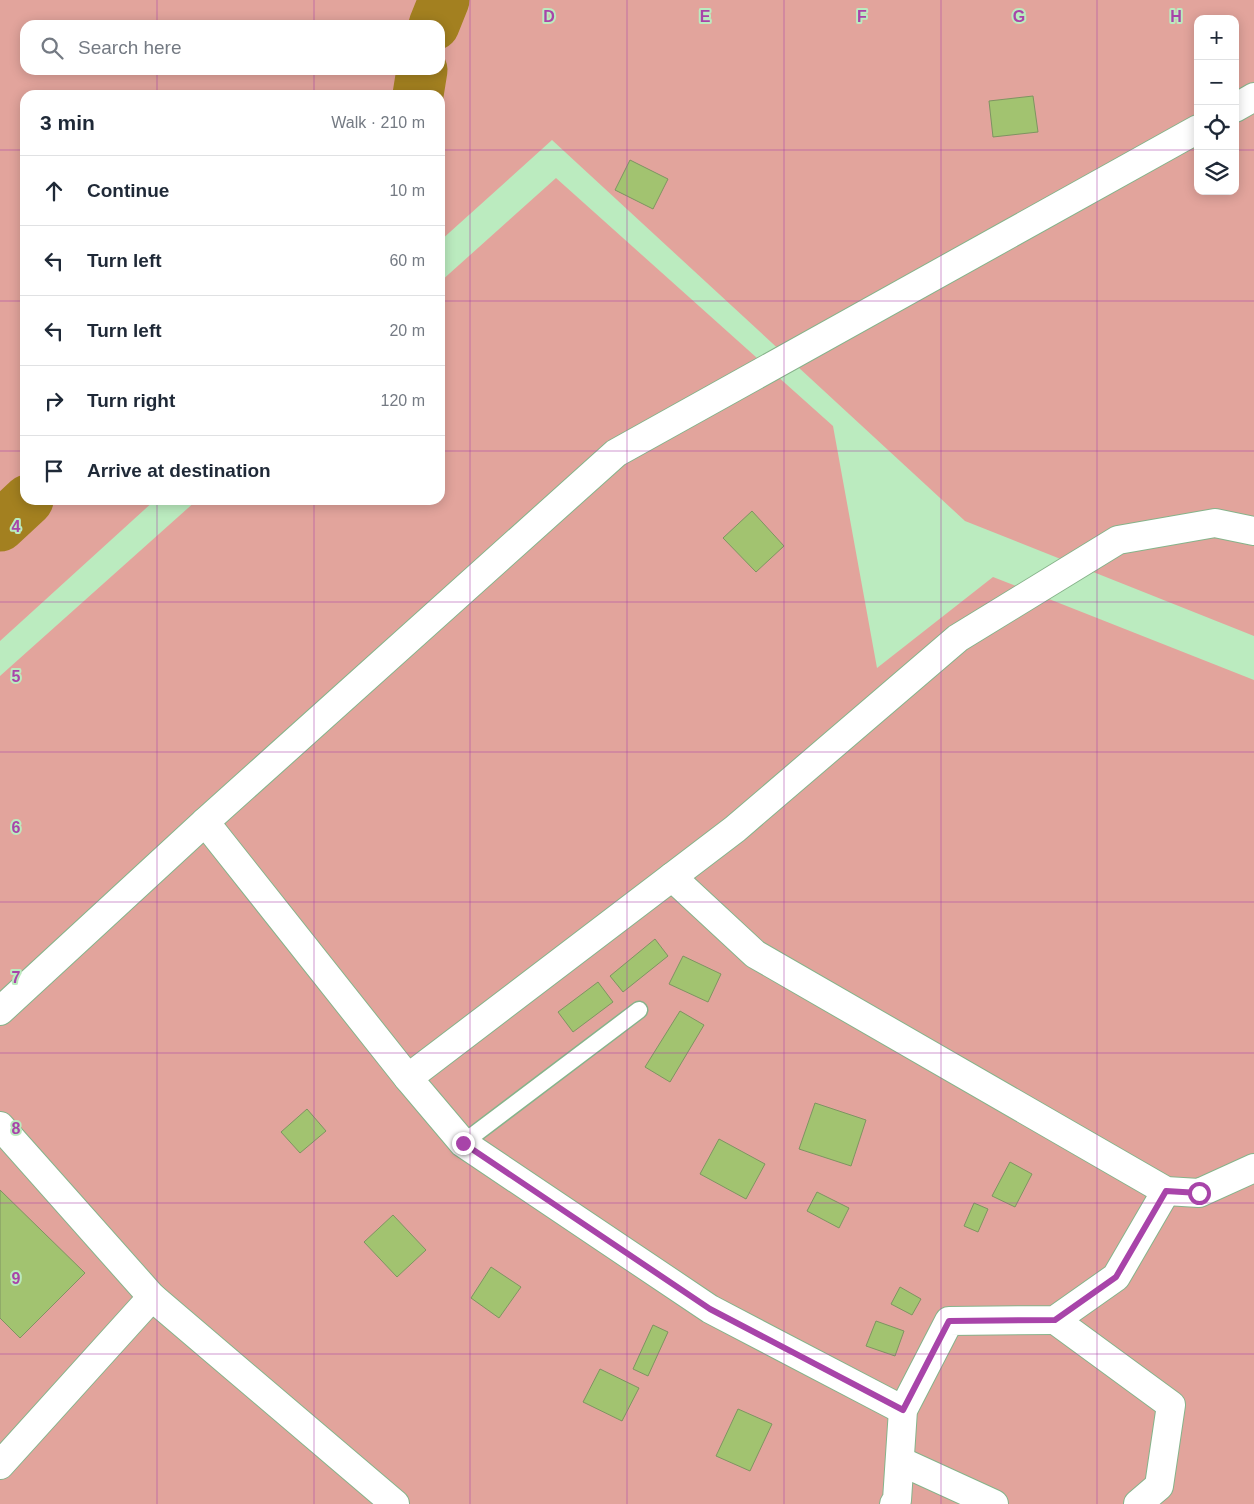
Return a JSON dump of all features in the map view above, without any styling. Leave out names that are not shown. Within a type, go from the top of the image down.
[{"type":"street","points":[[1239,106],[1254,97]]},
{"type":"street","points":[[0,1011],[206,822],[616,453],[1194,131]]},
{"type":"street","points":[[408,1078],[735,829],[958,638],[1118,540],[1215,523],[1254,531]]},
{"type":"street","points":[[206,822],[408,1078],[463,1143],[710,1309],[903,1410]]},
{"type":"street","points":[[672,877],[756,954],[1166,1191],[1199,1193],[1254,1168]]},
{"type":"street","points":[[0,1126],[152,1297],[395,1504]]},
{"type":"street","points":[[894,1504],[897,1500],[903,1410],[949,1321],[1055,1320],[1116,1277],[1166,1191]]},
{"type":"street","points":[[0,1465],[152,1297]]},
{"type":"street","points":[[1055,1320],[1172,1405],[1159,1486],[1138,1504]]},
{"type":"street","points":[[900,1461],[994,1504]]},
{"type":"lane","points":[[463,1143],[639,1010]]},
{"type":"shaded area","points":[[0,0],[1254,0],[1254,636],[965,521],[552,140],[445,236],[445,90],[20,90],[20,505],[150,505],[0,641]]},
{"type":"shaded area","points":[[556,178],[833,426],[877,668],[993,577],[1254,680],[1254,1504],[0,1504],[0,676],[191,505],[445,505],[445,278]]},
{"type":"building","points":[[1033,96],[1038,132],[993,137],[989,101]]},
{"type":"building","points":[[630,160],[668,179],[653,209],[615,190]]},
{"type":"building","points":[[752,511],[784,546],[756,572],[723,538]]},
{"type":"building","points":[[655,939],[668,956],[623,992],[610,976]]},
{"type":"building","points":[[683,956],[721,974],[708,1002],[669,984]]},
{"type":"building","points":[[598,982],[613,1002],[573,1032],[558,1012]]},
{"type":"building","points":[[680,1011],[704,1025],[670,1082],[645,1067]]},
{"type":"building","points":[[815,1103],[866,1120],[851,1166],[799,1149]]},
{"type":"building","points":[[307,1109],[326,1131],[300,1153],[281,1132]]},
{"type":"building","points":[[719,1139],[765,1164],[746,1199],[700,1174]]},
{"type":"building","points":[[1010,1162],[1032,1174],[1015,1207],[992,1196]]},
{"type":"building","points":[[0,1190],[85,1273],[20,1338],[0,1318]]},
{"type":"building","points":[[817,1192],[849,1208],[839,1228],[807,1211]]},
{"type":"building","points":[[974,1203],[988,1209],[978,1232],[964,1226]]},
{"type":"building","points":[[393,1215],[426,1250],[397,1277],[364,1242]]},
{"type":"building","points":[[491,1267],[521,1287],[499,1318],[471,1298]]},
{"type":"building","points":[[900,1287],[921,1299],[912,1315],[891,1304]]},
{"type":"building","points":[[876,1321],[904,1331],[895,1356],[866,1346]]},
{"type":"building","points":[[653,1325],[668,1332],[648,1376],[633,1369]]},
{"type":"building","points":[[600,1369],[639,1388],[622,1421],[583,1402]]},
{"type":"building","points":[[738,1409],[772,1424],[750,1471],[716,1456]]},
{"type":"waterway","points":[[436,20],[444,0]]},
{"type":"waterway","points":[[419,90],[421,75]]},
{"type":"waterway","points":[[0,526],[23,505]]},
{"type":"route","points":[[463,1143],[710,1309],[903,1410],[949,1321],[1055,1320],[1116,1277],[1166,1191],[1199,1193]]}]
